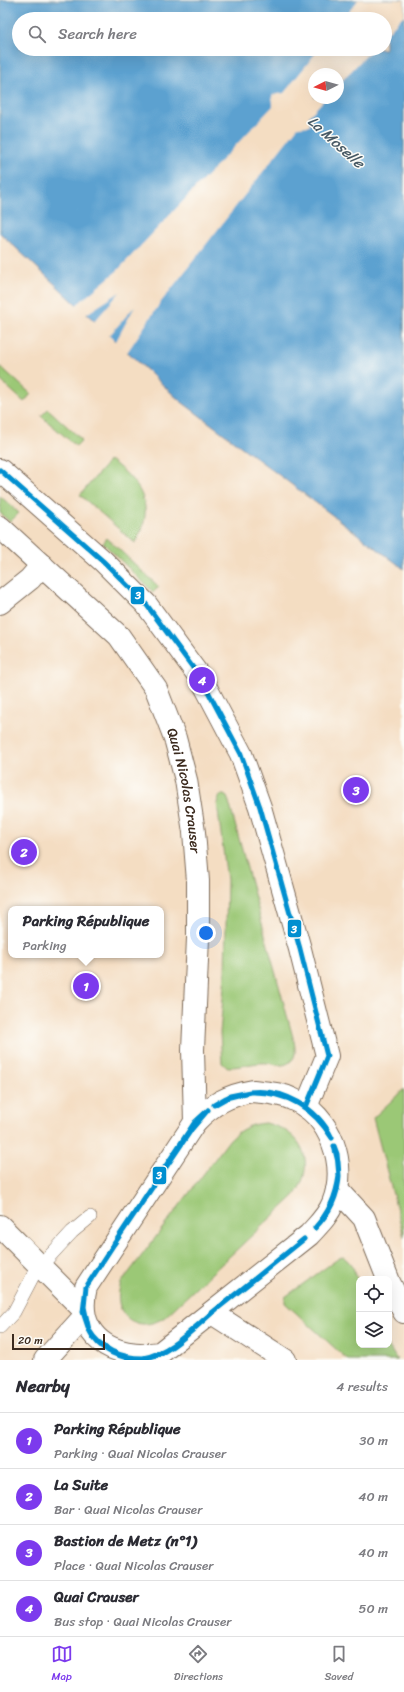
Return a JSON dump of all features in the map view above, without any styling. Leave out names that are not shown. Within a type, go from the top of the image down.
[{"type":"main road","points":[[0,470],[103,561],[146,604],[202,680],[241,754],[260,807],[300,949],[327,1056],[306,1107]]},
{"type":"main road","name":"Quai Nicolas Crauser","points":[[0,527],[119,636],[156,689],[175,738],[188,788],[194,832],[198,881],[198,938],[193,1050],[195,1122]]},
{"type":"main road","points":[[0,603],[30,579],[42,565]]},
{"type":"main road","points":[[253,1091],[280,1094],[294,1099],[306,1107],[318,1117],[331,1136],[338,1159],[339,1174],[337,1189],[333,1204],[325,1217],[309,1235],[160,1353],[140,1359],[114,1354],[103,1348],[90,1334],[84,1313],[83,1300],[86,1286],[195,1122],[207,1109],[225,1098],[253,1091]]},
{"type":"main road","points":[[337,1189],[364,1218],[386,1276]]},
{"type":"main road","points":[[0,1226],[41,1266],[84,1313]]},
{"type":"main road","points":[[392,1288],[404,1312]]},
{"type":"main road","points":[[45,1360],[84,1313]]},
{"type":"main road","points":[[212,1313],[285,1360]]},
{"type":"lane","points":[[0,1327],[14,1312],[35,1272],[72,1232],[90,1217]]},
{"type":"green space","points":[[0,366],[31,394],[24,402],[0,380]]},
{"type":"green space","points":[[48,409],[82,440],[76,446],[41,416]]},
{"type":"green space","points":[[110,460],[130,477],[142,496],[145,507],[145,518],[142,530],[135,543],[80,495]]},
{"type":"green space","points":[[0,496],[19,513],[10,522],[0,513]]},
{"type":"green space","points":[[107,538],[159,587],[153,592],[103,543]]},
{"type":"green space","points":[[220,795],[227,797],[229,802],[294,1041],[294,1057],[291,1061],[285,1064],[279,1065],[262,1063],[230,1067],[222,1063],[220,1033],[225,974],[227,880],[217,803]]},
{"type":"green space","points":[[404,1089],[404,1237],[373,1118]]},
{"type":"green space","points":[[265,1123],[278,1127],[289,1133],[303,1150],[305,1172],[301,1184],[294,1196],[165,1317],[155,1322],[145,1324],[136,1323],[128,1319],[119,1304],[121,1283],[230,1139],[238,1132],[246,1128]]},
{"type":"green space","points":[[343,1257],[350,1264],[356,1277],[356,1348],[390,1348],[397,1360],[348,1360],[285,1303],[285,1297],[339,1258]]},
{"type":"water","name":"La Moselle","points":[[0,0],[404,0],[404,569],[179,400],[0,233]]},
{"type":"pier","points":[[358,0],[404,0],[404,15],[392,28],[392,12],[349,12]]},
{"type":"pier","points":[[313,56],[365,56],[344,79],[344,68],[308,68],[308,104],[320,104],[309,116],[310,126],[298,127],[161,302],[126,354],[115,343],[135,306],[108,337],[93,323],[120,292],[85,315],[75,306],[117,271],[273,106],[272,95],[284,93]]},
{"type":"transit line","name":"3","points":[[0,470],[103,561],[146,604],[202,680],[241,754],[260,807],[300,949],[327,1056],[306,1107]]},
{"type":"transit line","name":"3","points":[[214,1105],[230,1096],[250,1092]]},
{"type":"transit line","name":"3","points":[[214,1105],[226,1098],[250,1092]]},
{"type":"transit line","name":"3","points":[[250,1092],[275,1093],[298,1102],[318,1118],[326,1127],[332,1138]]},
{"type":"transit line","name":"3","points":[[250,1092],[276,1094],[298,1103],[325,1127],[332,1138]]},
{"type":"transit line","name":"3","points":[[114,1244],[195,1122],[208,1110]]},
{"type":"transit line","name":"3","points":[[114,1244],[191,1130],[208,1110]]},
{"type":"transit line","name":"3","points":[[334,1146],[337,1154],[339,1176]]},
{"type":"transit line","name":"3","points":[[334,1146],[338,1162],[339,1176]]},
{"type":"transit line","name":"3","points":[[315,1228],[331,1204],[336,1191],[339,1176]]},
{"type":"transit line","name":"3","points":[[315,1228],[325,1217],[335,1198],[339,1176]]},
{"type":"transit line","name":"3","points":[[262,1273],[304,1239]]},
{"type":"transit line","name":"3","points":[[262,1273],[304,1239]]},
{"type":"transit line","name":"3","points":[[86,1287],[114,1244]]},
{"type":"transit line","name":"3","points":[[86,1287],[114,1244]]},
{"type":"transit line","name":"3","points":[[213,1312],[262,1273]]},
{"type":"transit line","name":"3","points":[[213,1312],[262,1273]]},
{"type":"transit line","name":"3","points":[[86,1287],[84,1307],[89,1330]]},
{"type":"transit line","name":"3","points":[[86,1287],[83,1312],[89,1330]]},
{"type":"transit line","name":"3","points":[[143,1358],[152,1357],[162,1353],[180,1341],[213,1312]]},
{"type":"transit line","name":"3","points":[[143,1358],[171,1346],[189,1333],[213,1312]]},
{"type":"transit line","name":"3","points":[[89,1330],[99,1342],[112,1351],[135,1358],[143,1358]]},
{"type":"transit line","name":"3","points":[[89,1330],[98,1344],[111,1353],[118,1356],[143,1358]]},
{"type":"place","name":"Quai Crauser","points":[[202,680]]},
{"type":"place","name":"Bastion de Metz (n°1)","points":[[356,790]]},
{"type":"place","name":"La Suite","points":[[24,852]]},
{"type":"place","name":"Parking République","points":[[86,986]]}]
